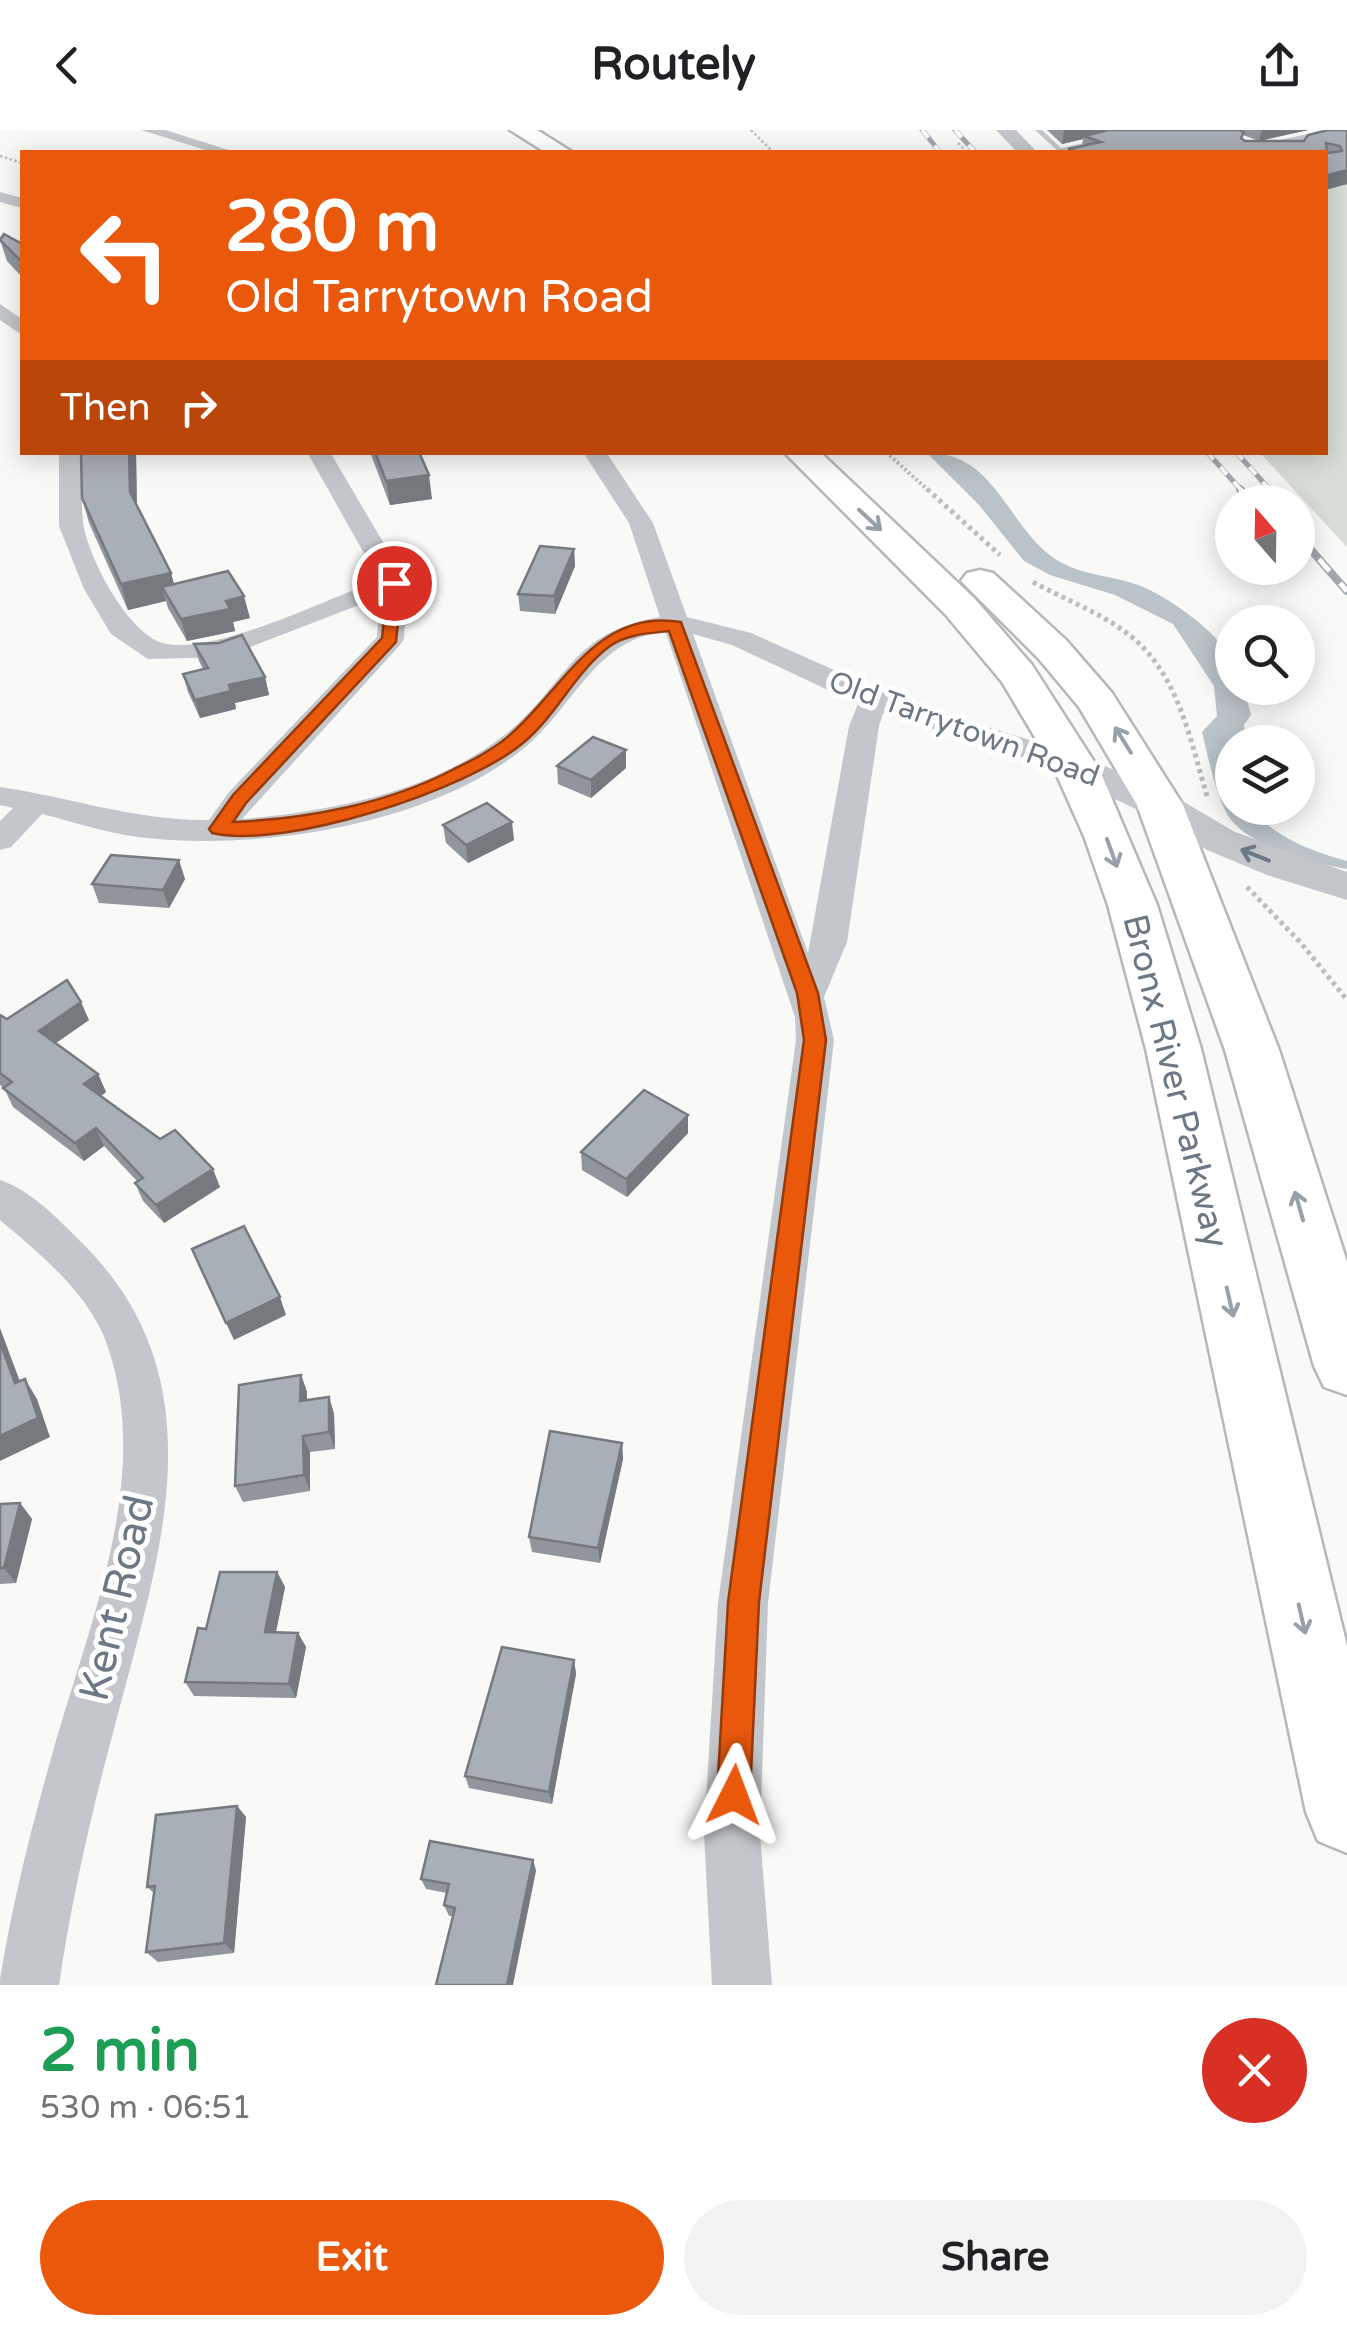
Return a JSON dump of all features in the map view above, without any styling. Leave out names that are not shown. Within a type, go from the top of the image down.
[{"type":"highway","points":[[550,130],[572,150]]},
{"type":"highway","points":[[523,131],[570,150]]},
{"type":"highway","name":"Bronx River Parkway","points":[[803,455],[986,634],[1045,712],[1073,764],[1120,876],[1156,994],[1194,1143],[1347,1812]]},
{"type":"highway","name":"Bronx River Parkway","points":[[842,455],[1052,649],[1118,731],[1160,806],[1252,1050],[1347,1366]]},
{"type":"street","points":[[148,130],[220,150]]},
{"type":"street","points":[[1005,130],[1025,150]]},
{"type":"street","points":[[1268,149],[1347,130]]},
{"type":"street","points":[[0,310],[20,327]]},
{"type":"street","points":[[70,455],[71,526],[97,589],[121,628],[158,653],[214,651],[394,583]]},
{"type":"street","points":[[219,829],[240,799],[390,639],[394,583],[320,455]]},
{"type":"street","points":[[596,455],[641,523],[808,993],[815,1040],[744,1602],[732,1834],[742,1985]]},
{"type":"street","name":"Old Tarrytown Road","points":[[0,796],[138,826],[219,829],[274,827],[367,808],[448,779],[517,739],[605,642],[636,630],[675,625],[720,632],[874,700],[1073,764],[1222,841],[1282,866],[1347,886]]},
{"type":"street","points":[[808,993],[830,942],[864,726],[874,700]]},
{"type":"street","points":[[0,840],[37,801]]},
{"type":"street","name":"Kent Road","points":[[0,1196],[93,1282],[126,1336],[138,1376],[146,1469],[132,1556],[45,1886],[29,1985]]},
{"type":"lane","points":[[1038,130],[1060,150],[1113,138],[1089,130]]},
{"type":"path","points":[[751,130],[771,150]]},
{"type":"path","points":[[958,143],[965,150]]},
{"type":"path","points":[[1245,885],[1301,943],[1347,1000]]},
{"type":"shaded area","points":[[1347,182],[1347,547],[1315,512],[1315,485],[1290,485],[1262,455],[1328,455],[1328,187]]},
{"type":"shaded area","points":[[929,455],[951,456],[971,466],[987,479],[1043,550],[1062,563],[1147,589],[1176,605],[1206,629],[1215,637],[1215,696],[1214,686],[1173,624],[1115,595],[1050,575],[1024,561],[979,505]]},
{"type":"shaded area","points":[[1216,705],[1248,705],[1251,715],[1244,725],[1215,725],[1215,783],[1202,732],[1217,716]]},
{"type":"shaded area","points":[[1236,825],[1269,825],[1308,848],[1347,861],[1347,869],[1302,858]]},
{"type":"building","points":[[1108,130],[1239,130],[1244,132],[1241,138],[1245,141],[1304,141],[1308,135],[1347,130],[1347,170],[1328,175],[1328,153],[1342,151],[1340,146],[1326,143],[1327,150],[1068,149],[1101,142],[1084,136]]},
{"type":"building","points":[[4,234],[20,243],[20,260],[0,240]]},
{"type":"building","points":[[81,455],[129,455],[130,492],[171,573],[121,584],[82,498]]},
{"type":"building","points":[[376,455],[420,455],[429,475],[386,481]]},
{"type":"building","points":[[540,546],[574,549],[554,596],[518,594]]},
{"type":"building","points":[[228,571],[244,596],[226,601],[230,609],[181,619],[162,587]]},
{"type":"building","points":[[242,635],[265,677],[229,685],[231,691],[195,700],[183,674],[208,668],[194,644],[219,643]]},
{"type":"building","points":[[593,737],[626,750],[591,780],[557,766]]},
{"type":"building","points":[[487,803],[512,822],[466,845],[443,825]]},
{"type":"building","points":[[111,855],[179,860],[163,890],[92,884]]},
{"type":"building","points":[[67,980],[81,1002],[39,1031],[98,1074],[84,1084],[160,1139],[175,1130],[213,1169],[156,1205],[135,1183],[143,1178],[96,1128],[75,1143],[3,1088],[12,1082],[0,1073],[0,1015],[7,1019]]},
{"type":"building","points":[[644,1090],[688,1115],[626,1179],[581,1152]]},
{"type":"building","points":[[244,1226],[280,1297],[226,1323],[192,1249]]},
{"type":"building","points":[[0,1342],[15,1383],[25,1379],[38,1418],[0,1436]]},
{"type":"building","points":[[301,1375],[300,1401],[329,1397],[329,1432],[303,1436],[304,1475],[235,1486],[239,1385]]},
{"type":"building","points":[[550,1431],[622,1443],[598,1548],[529,1537]]},
{"type":"building","points":[[20,1503],[4,1568],[0,1568],[0,1504]]},
{"type":"building","points":[[220,1572],[277,1572],[265,1632],[298,1633],[289,1684],[185,1682],[198,1628],[206,1629]]},
{"type":"building","points":[[502,1647],[574,1660],[549,1792],[465,1776]]},
{"type":"building","points":[[237,1806],[224,1943],[146,1952],[155,1886],[147,1887],[156,1815]]},
{"type":"building","points":[[430,1841],[533,1860],[507,1985],[436,1985],[455,1908],[444,1905],[449,1884],[421,1879]]},
{"type":"railway","points":[[922,130],[938,150]]},
{"type":"railway","points":[[955,130],[973,150]]},
{"type":"railway","points":[[1210,455],[1237,485]]},
{"type":"railway","points":[[1239,455],[1266,485]]},
{"type":"railway","points":[[1315,554],[1347,591]]},
{"type":"route","points":[[394,583],[390,639],[240,799],[219,829],[274,827],[367,808],[458,774],[497,753],[535,723],[605,642],[636,630],[675,625],[808,993],[815,1040],[744,1602],[734,1795]]}]
